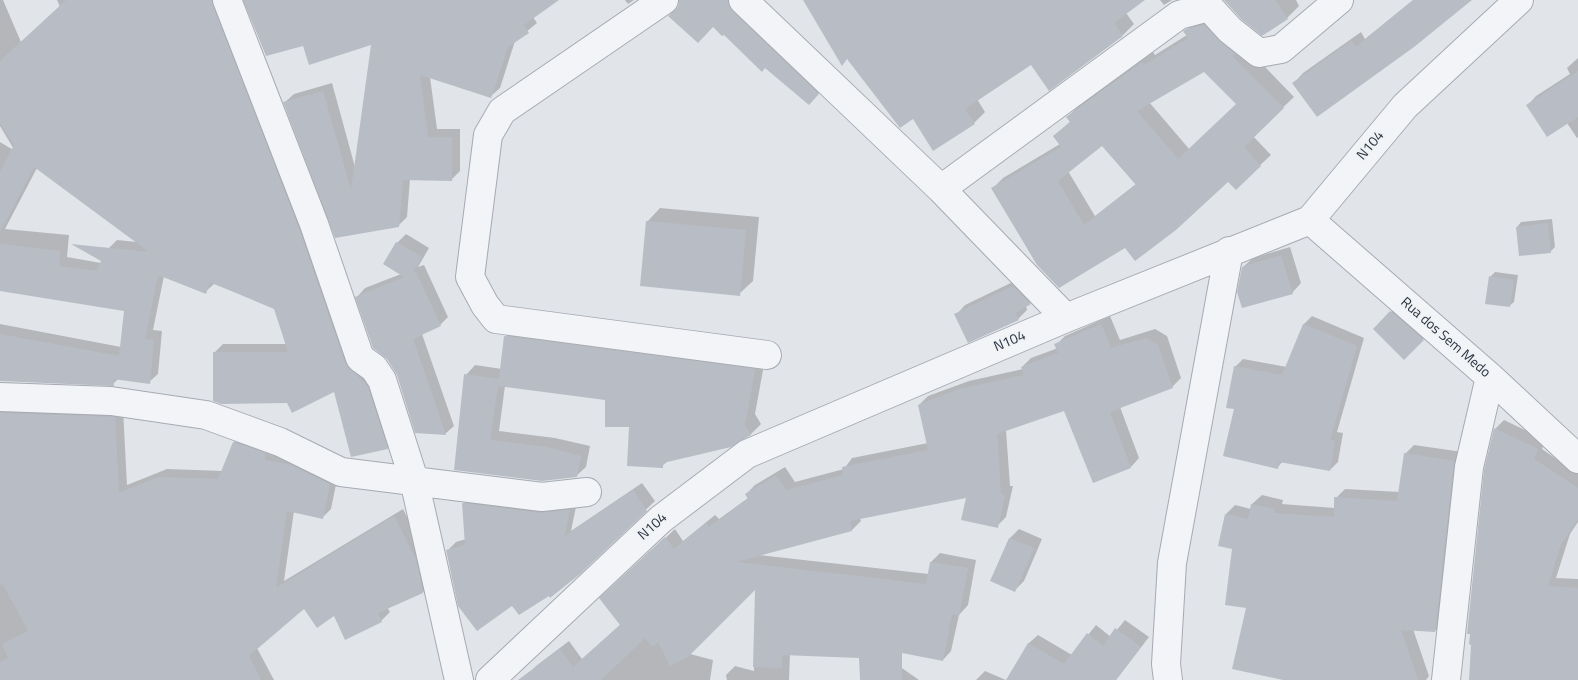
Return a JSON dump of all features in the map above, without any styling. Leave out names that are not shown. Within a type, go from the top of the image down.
[{"type":"street","points":[[227,0],[314,224],[360,358],[374,368],[382,380],[414,480],[459,680]]},
{"type":"street","points":[[664,0],[502,111],[488,134],[470,278],[485,306],[496,319],[767,355]]},
{"type":"street","points":[[743,0],[940,188],[1066,318]]},
{"type":"street","points":[[940,188],[1179,15],[1209,7],[1230,30],[1258,53],[1281,49],[1339,0]]},
{"type":"street","name":"N104","points":[[490,680],[660,519],[747,454],[1066,318],[1310,220],[1405,106],[1519,0]]},
{"type":"street","name":"Rua dos Sem Medo","points":[[1310,220],[1490,377],[1578,459]]},
{"type":"street","points":[[1168,680],[1166,664],[1172,563],[1229,251]]},
{"type":"street","points":[[1446,680],[1469,467],[1490,377]]},
{"type":"street","points":[[0,397],[112,401],[206,415],[280,442],[341,472],[542,497],[587,492]]},
{"type":"building","points":[[66,0],[212,0],[299,229],[345,363],[368,387],[388,449],[351,457],[334,392],[292,413],[287,403],[221,404],[213,401],[213,352],[288,352],[274,309],[210,282],[206,294],[158,275],[145,339],[154,340],[150,384],[113,379],[114,386],[0,381],[0,334],[119,356],[124,311],[0,291],[0,244],[60,251],[59,266],[96,271],[101,261],[71,244],[149,252],[34,167],[0,232],[0,172],[14,145],[0,123],[0,61]]},
{"type":"building","points":[[244,0],[559,0],[524,25],[529,33],[508,47],[491,98],[420,75],[428,137],[452,137],[452,181],[403,180],[399,227],[335,238],[283,102],[323,91],[351,190],[371,45],[309,65],[303,46],[266,56]]},
{"type":"building","points":[[679,0],[728,0],[732,11],[819,94],[809,105],[765,68],[762,72],[724,35],[722,36],[713,27],[698,43],[668,16],[678,7]]},
{"type":"building","points":[[803,0],[1145,0],[1114,23],[1123,36],[1049,91],[1031,65],[965,109],[975,124],[933,151],[913,119],[900,128],[847,59],[842,66]]},
{"type":"building","points":[[1224,0],[1275,0],[1288,19],[1262,36],[1241,19]]},
{"type":"building","points":[[1413,0],[1472,0],[1414,47],[1317,117],[1292,83],[1351,41],[1356,47]]},
{"type":"building","points":[[1204,25],[1235,54],[1232,56],[1284,108],[1244,147],[1261,166],[1236,190],[1228,182],[1176,230],[1135,261],[1125,248],[1059,288],[1037,265],[991,188],[1061,147],[1053,136],[1070,122],[1066,117],[1142,62],[1144,65],[1188,38],[1183,31]],"holes":[[[1204,72],[1236,104],[1178,159],[1137,111]],[[1102,146],[1136,185],[1084,225],[1058,181]]]},
{"type":"building","points":[[1578,71],[1578,117],[1547,137],[1526,105]]},
{"type":"building","points":[[646,221],[746,230],[740,296],[640,286]]},
{"type":"building","points":[[1548,223],[1551,253],[1519,256],[1516,227]]},
{"type":"building","points":[[396,242],[422,257],[412,274],[416,272],[441,326],[413,339],[446,435],[415,433],[397,375],[387,359],[373,348],[355,297],[404,277],[383,264]]},
{"type":"building","points":[[1281,255],[1293,294],[1242,308],[1237,292],[1242,267]]},
{"type":"building","points":[[1489,276],[1514,280],[1510,307],[1485,304]]},
{"type":"building","points":[[1013,286],[1031,304],[1015,313],[1019,320],[968,343],[954,314]]},
{"type":"building","points":[[1390,311],[1424,340],[1404,360],[1373,329]]},
{"type":"building","points":[[1101,324],[1111,348],[1146,338],[1158,345],[1173,388],[1110,412],[1131,468],[1093,483],[1064,411],[997,434],[1001,494],[1005,495],[998,528],[961,520],[966,498],[850,521],[852,531],[736,562],[926,584],[930,562],[968,568],[959,616],[952,614],[943,661],[902,653],[902,680],[860,680],[859,658],[782,655],[782,668],[753,667],[755,590],[688,657],[670,666],[658,642],[653,647],[645,638],[601,680],[518,680],[560,649],[573,667],[620,625],[599,598],[665,537],[674,549],[706,523],[709,527],[748,499],[745,494],[776,475],[786,490],[843,475],[842,467],[928,450],[918,405],[959,389],[1024,375],[1021,367],[1058,353],[1054,344]]},
{"type":"building","points":[[1303,324],[1357,346],[1330,440],[1335,441],[1330,471],[1279,462],[1278,469],[1223,456],[1234,409],[1226,408],[1234,366],[1282,375]]},
{"type":"building","points":[[504,336],[755,369],[745,425],[751,435],[731,447],[663,463],[663,468],[627,466],[629,427],[605,427],[605,400],[498,386]]},
{"type":"building","points":[[464,374],[499,379],[490,440],[546,447],[581,456],[577,477],[542,481],[454,470]]},
{"type":"building","points":[[0,413],[115,417],[119,493],[158,477],[218,479],[233,442],[265,453],[265,460],[291,465],[330,484],[323,519],[287,511],[276,588],[394,516],[416,559],[423,593],[378,613],[382,622],[345,640],[334,616],[317,628],[304,609],[249,656],[261,680],[0,680],[0,662],[8,658],[2,644],[28,631],[4,586],[0,584]]},
{"type":"building","points":[[1494,428],[1538,449],[1534,459],[1578,488],[1578,519],[1561,544],[1548,586],[1578,588],[1578,680],[1469,680],[1471,645],[1469,644],[1470,634],[1467,634],[1484,470]]},
{"type":"building","points":[[1404,453],[1454,461],[1435,632],[1401,630],[1418,680],[1283,680],[1232,669],[1246,608],[1225,605],[1232,549],[1218,546],[1225,514],[1248,519],[1251,504],[1275,509],[1274,513],[1334,517],[1334,497],[1397,501]]},
{"type":"building","points":[[633,490],[647,511],[580,574],[550,598],[549,596],[519,615],[512,606],[477,631],[458,606],[446,550],[465,545],[462,503],[540,513],[570,510],[564,537]]},
{"type":"building","points":[[1009,538],[1034,548],[1015,592],[990,581]]},
{"type":"building","points":[[1115,628],[1141,647],[1116,680],[1006,680],[1028,643],[1064,664],[1087,633],[1103,646]]}]
